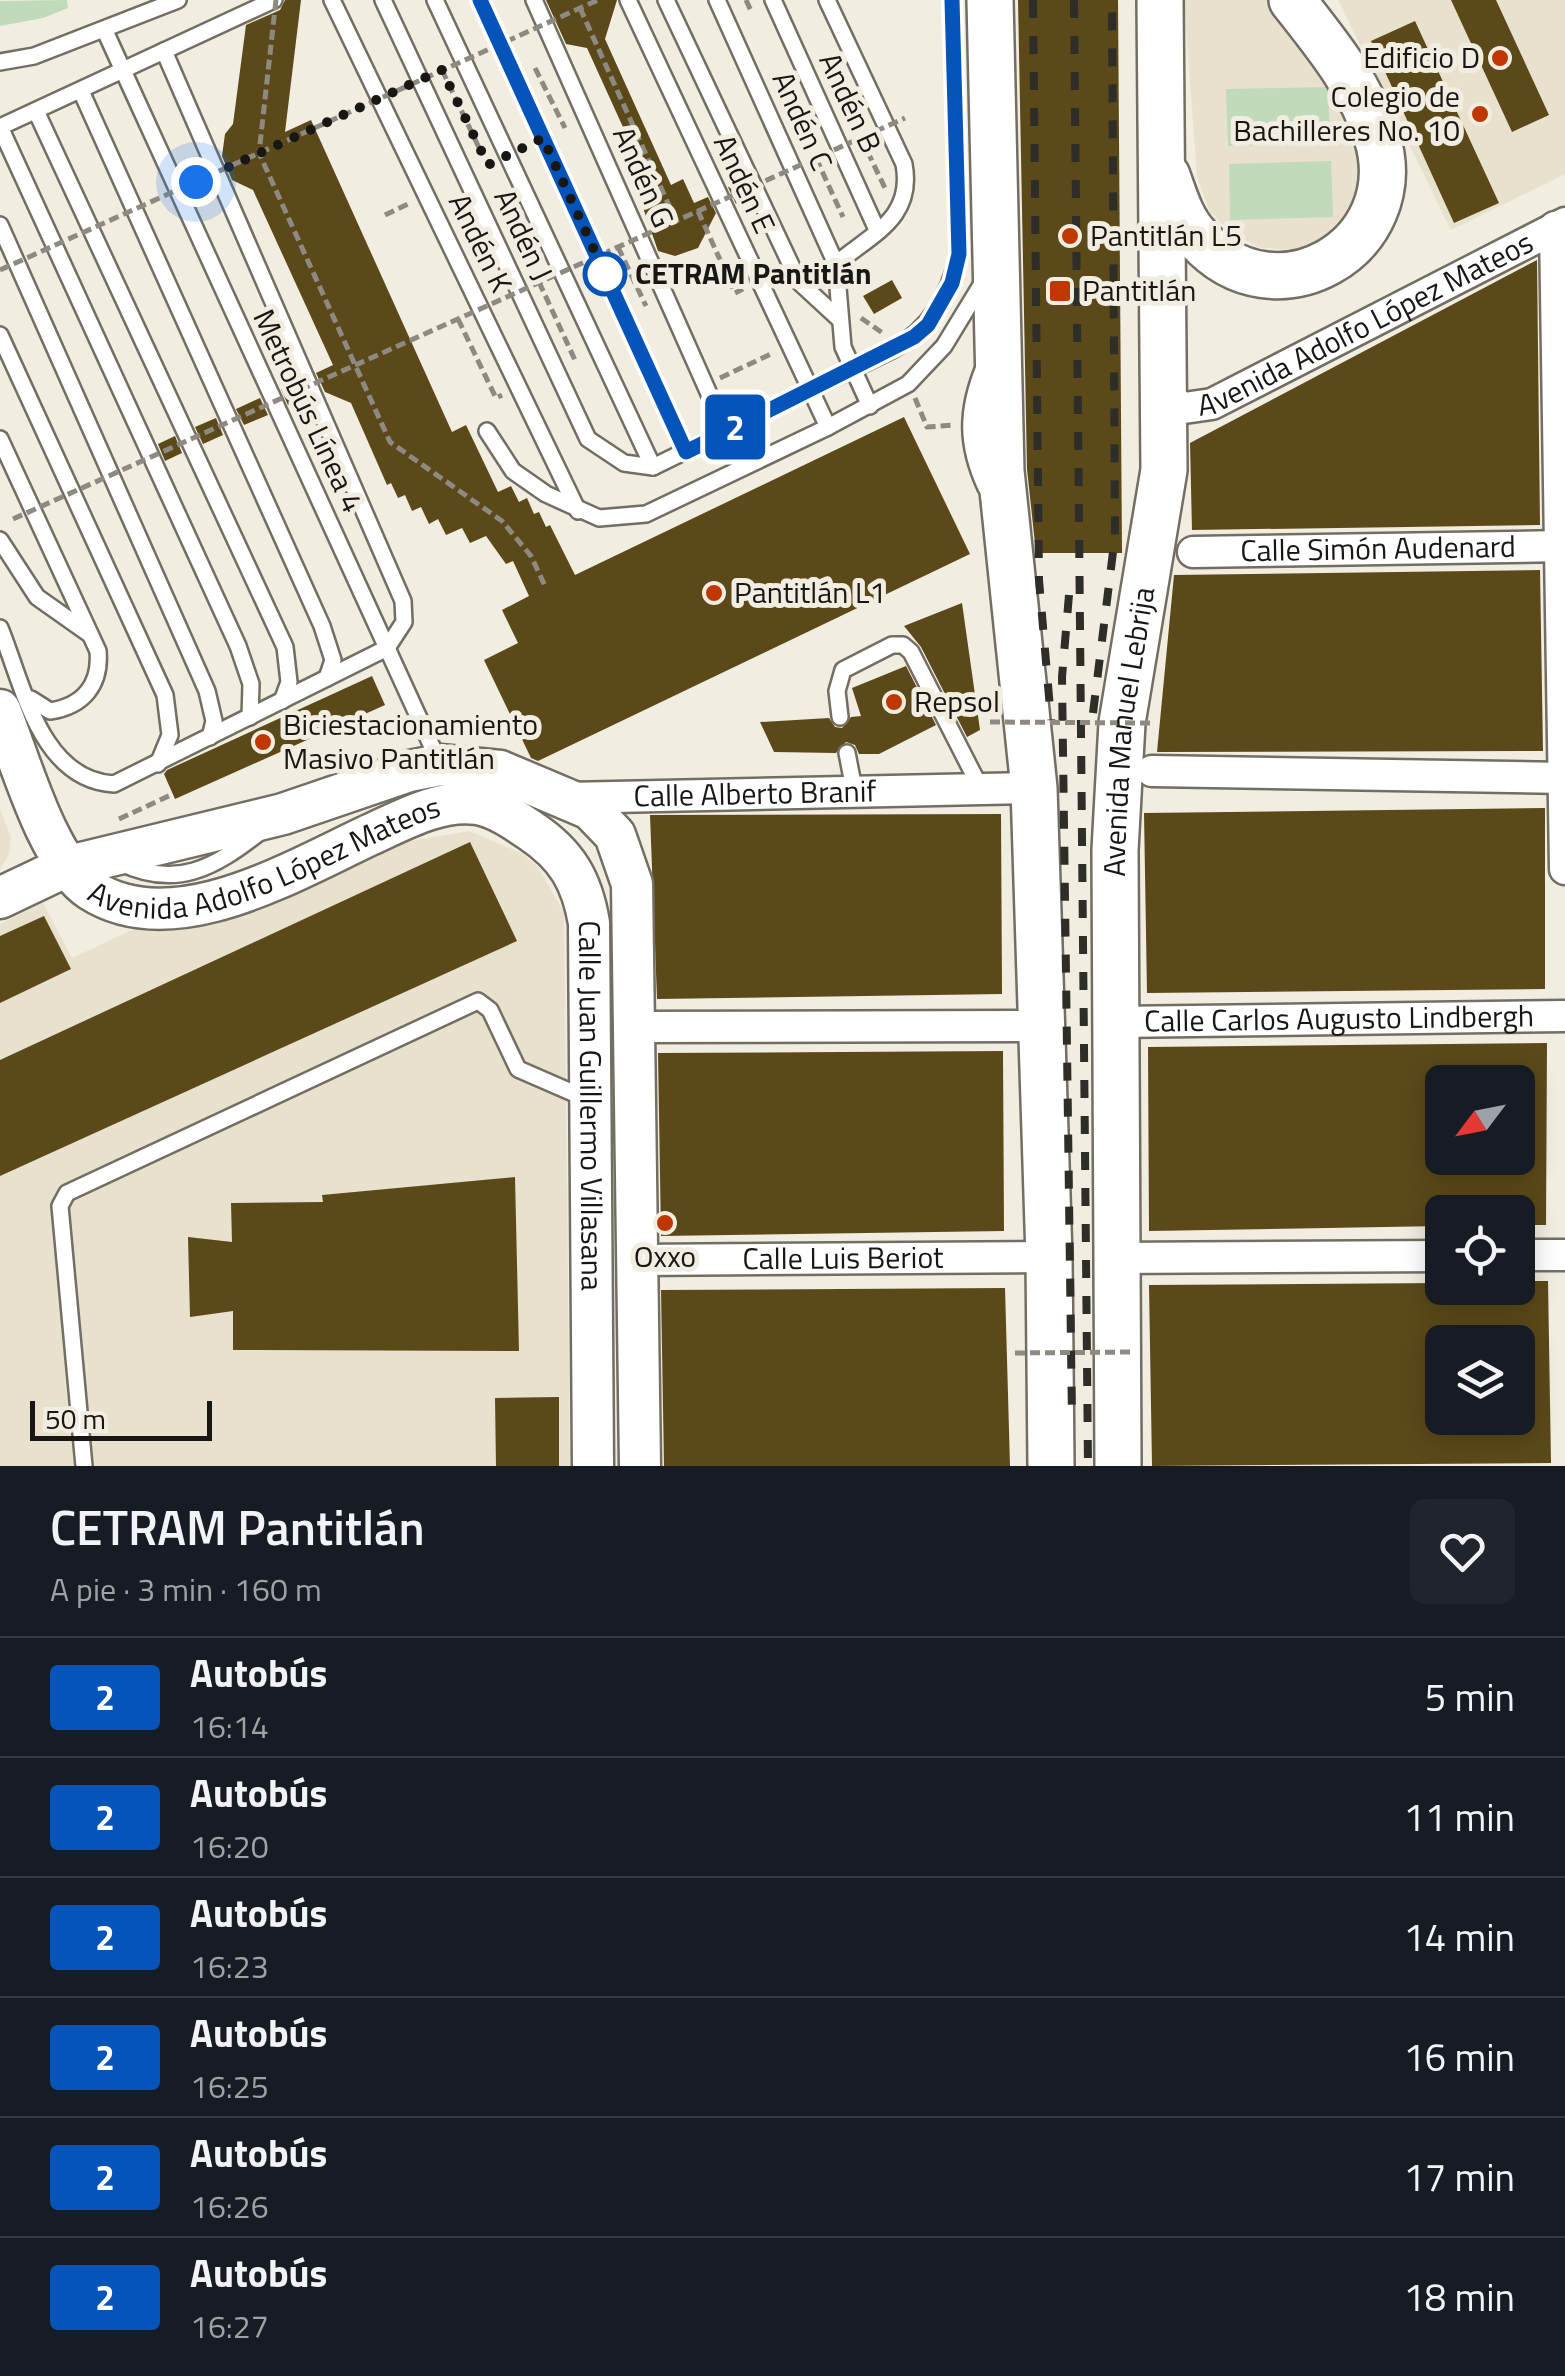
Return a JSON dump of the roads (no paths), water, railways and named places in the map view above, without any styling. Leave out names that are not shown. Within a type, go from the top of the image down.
[{"type":"main road","points":[[990,0],[997,335],[1006,528],[1034,788],[1044,1026],[1051,1466]]},
{"type":"main road","name":"Avenida Manuel Lebrija","points":[[1118,1466],[1114,1022],[1118,770],[1164,470],[1160,0]]},
{"type":"main road","points":[[1160,158],[1181,215],[1212,253],[1231,264],[1279,276],[1307,274],[1334,262],[1354,244],[1370,220],[1380,189],[1377,137],[1359,94],[1334,53],[1292,0]]},
{"type":"street","name":"Avenida Adolfo López Mateos","points":[[1162,397],[1184,408],[1212,404],[1560,225]]},
{"type":"street","points":[[1560,225],[1565,869]]},
{"type":"street","name":"Calle Simón Audenard","points":[[1193,552],[1562,546]]},
{"type":"street","points":[[14,703],[12,775],[65,866]]},
{"type":"street","name":"Avenida Adolfo López Mateos","points":[[0,898],[65,866],[282,814],[409,771],[440,765],[500,771],[568,798]]},
{"type":"street","points":[[1152,771],[1564,778]]},
{"type":"street","name":"Calle Alberto Branif","points":[[476,804],[854,789],[1034,788]]},
{"type":"street","name":"Calle Juan Guillermo Villasana","points":[[568,798],[590,809],[607,826],[630,872],[636,1027],[640,1466]]},
{"type":"street","name":"Avenida Adolfo López Mateos","points":[[65,866],[90,890],[119,903],[154,910],[193,906],[220,900],[422,811],[476,804]]},
{"type":"street","name":"Calle Juan Guillermo Villasana","points":[[476,804],[537,835],[566,860],[581,885],[589,923],[594,1466]]},
{"type":"street","name":"Calle Carlos Augusto Lindbergh","points":[[1114,1022],[1565,1016]]},
{"type":"street","points":[[636,1027],[1044,1026]]},
{"type":"street","points":[[1535,1255],[1565,1255]]},
{"type":"street","points":[[1114,1258],[1425,1256]]},
{"type":"street","name":"Calle Luis Beriot","points":[[638,1260],[1050,1257]]},
{"type":"lane","points":[[0,62],[34,56],[104,32],[178,0]]},
{"type":"lane","points":[[250,717],[252,684],[238,646],[0,127],[228,18],[275,0]]},
{"type":"lane","name":"Andén K","points":[[332,0],[578,511]]},
{"type":"lane","name":"Andén J","points":[[383,0],[588,439],[624,464],[653,467]]},
{"type":"lane","points":[[435,0],[653,467],[852,370],[914,337],[928,325],[952,283],[959,254],[952,0]]},
{"type":"lane","points":[[480,0],[686,452]]},
{"type":"lane","name":"Andén G","points":[[534,0],[726,432]]},
{"type":"lane","name":"Andén E","points":[[628,0],[828,427]]},
{"type":"lane","points":[[666,0],[799,282],[838,318]]},
{"type":"lane","name":"Andén C","points":[[717,0],[836,264]]},
{"type":"lane","name":"Andén B","points":[[773,0],[877,230]]},
{"type":"lane","points":[[828,0],[904,164],[908,186],[904,204],[836,264],[838,318],[852,370],[870,406]]},
{"type":"lane","name":"Metrobús Línea 4","points":[[104,32],[440,765],[476,804]]},
{"type":"lane","points":[[0,628],[14,703],[53,752],[81,777],[114,784],[386,648],[404,622],[403,601],[164,50]]},
{"type":"lane","points":[[80,91],[322,626],[333,660],[327,678]]},
{"type":"lane","points":[[36,110],[285,647],[289,682],[282,701]]},
{"type":"lane","points":[[0,225],[207,691],[214,721],[210,737]]},
{"type":"lane","points":[[488,431],[513,471],[578,511],[611,518],[646,514],[908,384],[930,364],[995,262]]},
{"type":"lane","points":[[0,335],[165,695],[170,735],[158,764]]},
{"type":"lane","points":[[0,439],[91,636],[100,667],[82,698],[50,711],[14,703]]},
{"type":"lane","points":[[0,540],[36,598],[91,636]]},
{"type":"lane","points":[[840,718],[836,691],[844,670],[892,645],[902,645],[911,652],[981,789]]},
{"type":"lane","points":[[847,754],[854,789]]},
{"type":"lane","points":[[84,1466],[60,1206],[67,1193],[471,1003],[486,1004],[518,1069],[589,1100]]},
{"type":"railway","points":[[1033,0],[1039,580],[1051,720]]},
{"type":"railway","points":[[1074,0],[1088,1466]]},
{"type":"railway","points":[[1093,713],[1115,536],[1112,0]]},
{"type":"railway","points":[[1069,595],[1062,677],[1072,1420]]},
{"type":"place","name":"Edificio D","points":[[1500,58]]},
{"type":"place","name":"Colegio de Bachilleres No. 10","points":[[1480,114]]},
{"type":"place","name":"Pantitlán L5","points":[[1070,236]]},
{"type":"place","name":"CETRAM Pantitlán","points":[[605,274]]},
{"type":"place","name":"Pantitlán","points":[[1060,291]]},
{"type":"place","name":"Pantitlán L1","points":[[714,593]]},
{"type":"place","name":"Repsol","points":[[894,702]]},
{"type":"place","name":"Biciestacionamiento Masivo Pantitlán","points":[[263,742]]},
{"type":"place","name":"Oxxo","points":[[665,1223]]}]
